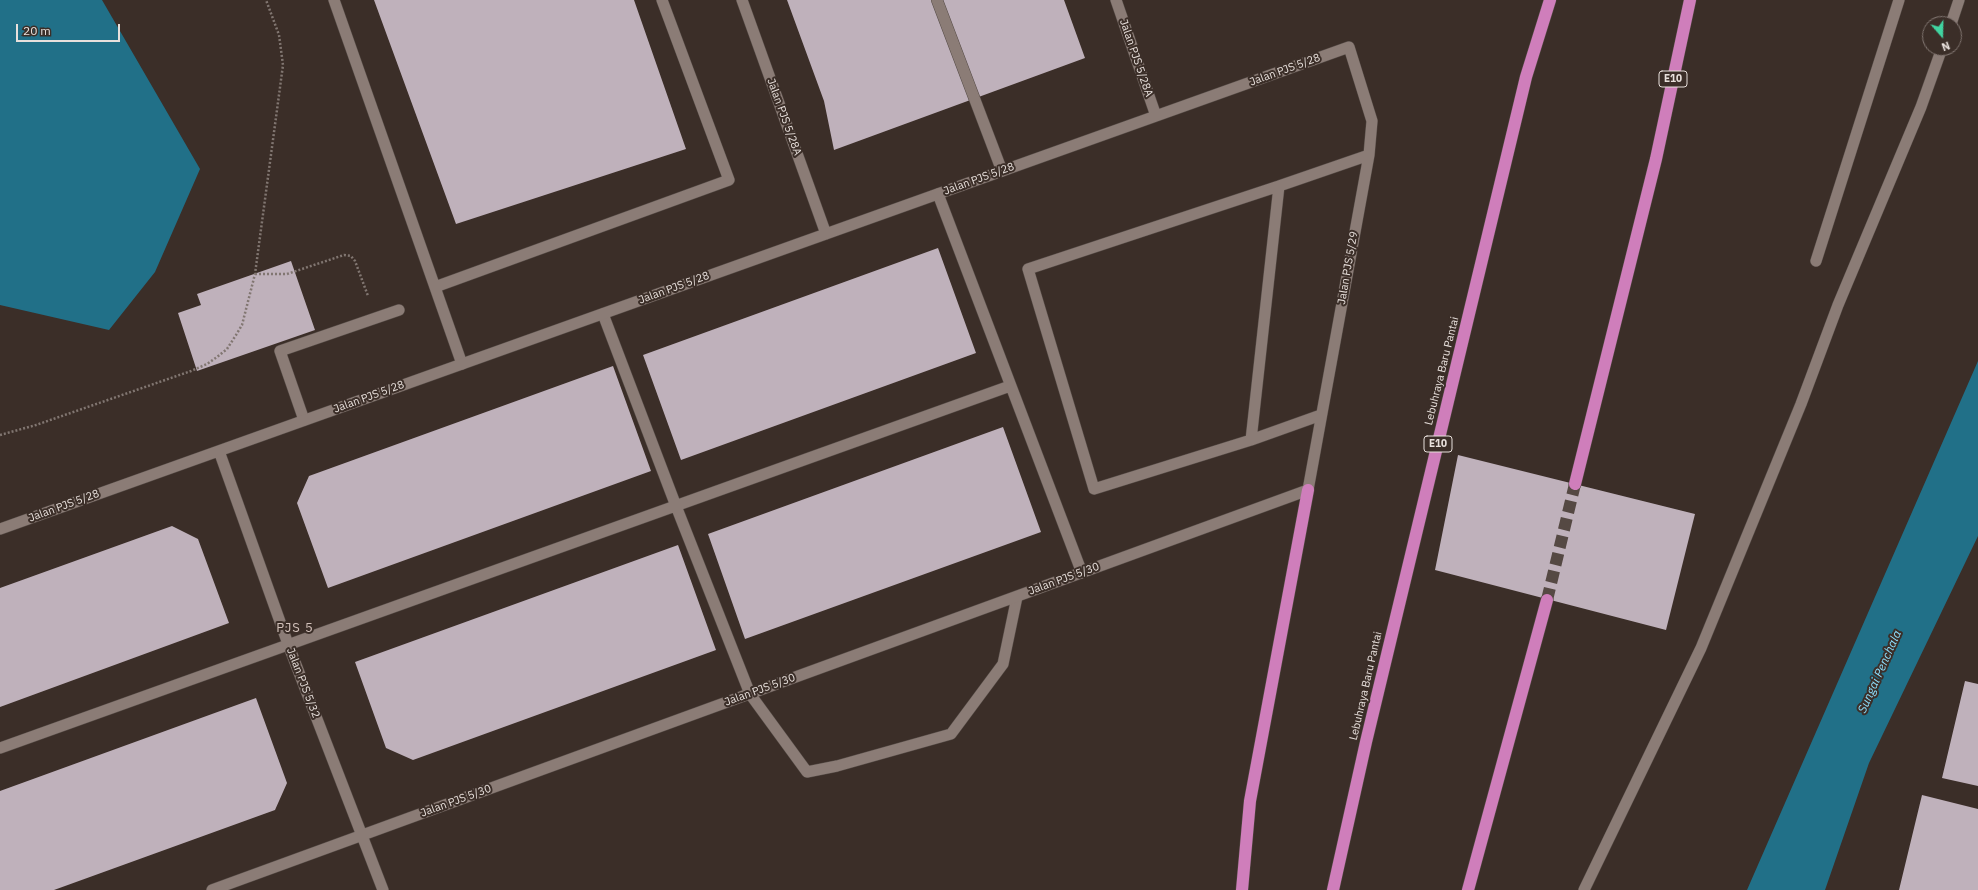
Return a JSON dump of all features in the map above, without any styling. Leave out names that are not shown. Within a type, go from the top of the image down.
[{"type":"highway","name":"Lebuhraya Baru Pantai","points":[[1333,890],[1366,742],[1526,77],[1550,0]]},
{"type":"highway","name":"E10","points":[[1575,484],[1656,159],[1690,0]]},
{"type":"highway","points":[[1242,890],[1250,801],[1308,490]]},
{"type":"highway","points":[[1468,890],[1547,600]]},
{"type":"street","points":[[334,0],[462,364]]},
{"type":"street","points":[[435,288],[729,180],[662,0]]},
{"type":"street","name":"Jalan PJS 5/28A","points":[[742,0],[826,234]]},
{"type":"street","points":[[937,0],[1002,171]]},
{"type":"street","name":"Jalan PJS 5/28A","points":[[1116,0],[1156,116]]},
{"type":"street","points":[[1816,261],[1899,0]]},
{"type":"street","points":[[1954,16],[1959,0]]},
{"type":"street","name":"Jalan PJS 5/28","points":[[0,529],[1349,48]]},
{"type":"street","name":"Jalan PJS 5/29","points":[[1308,490],[1369,155],[1372,121],[1349,48]]},
{"type":"street","points":[[1584,890],[1701,648],[1801,404],[1838,305],[1921,108],[1939,56]]},
{"type":"street","points":[[1321,415],[1251,440],[1094,489],[1028,269],[1369,155]]},
{"type":"street","points":[[1251,440],[1279,186]]},
{"type":"street","points":[[938,194],[1082,573]]},
{"type":"street","points":[[304,420],[280,351],[399,310]]},
{"type":"street","points":[[603,314],[750,694],[807,772],[837,766],[951,734],[1003,664],[1017,596]]},
{"type":"street","points":[[0,748],[1010,386]]},
{"type":"street","name":"Jalan PJS 5/32","points":[[219,451],[288,644],[383,890]]},
{"type":"street","name":"Jalan PJS 5/30","points":[[212,890],[1308,490]]},
{"type":"path","points":[[0,435],[36,426],[207,364],[227,348],[242,325],[255,274],[283,65],[279,35],[266,0]]},
{"type":"path","points":[[255,274],[287,274],[344,255],[351,256],[355,261],[376,317]]},
{"type":"water","points":[[0,0],[102,0],[200,169],[155,272],[109,330],[0,305]]},
{"type":"water","name":"Sungai Penchala","points":[[1978,361],[1978,536],[1869,763],[1825,890],[1747,890]]},
{"type":"building","points":[[374,0],[634,0],[686,149],[456,224]]},
{"type":"building","points":[[787,0],[1064,0],[1085,58],[834,150],[824,101]]},
{"type":"building","points":[[938,248],[976,353],[681,460],[643,355]]},
{"type":"building","points":[[291,261],[315,330],[197,371],[178,313],[201,305],[197,294]]},
{"type":"building","points":[[613,366],[651,471],[328,588],[297,503],[309,476]]},
{"type":"building","points":[[1003,427],[1041,532],[745,639],[708,534]]},
{"type":"building","points":[[1458,455],[1695,514],[1666,630],[1435,570]]},
{"type":"building","points":[[172,526],[198,539],[229,623],[0,707],[0,588]]},
{"type":"building","points":[[678,545],[716,650],[413,760],[386,748],[355,662]]},
{"type":"building","points":[[1965,681],[1978,684],[1978,786],[1942,778]]},
{"type":"building","points":[[256,698],[287,783],[275,810],[54,890],[0,890],[0,791]]},
{"type":"building","points":[[1922,795],[1978,809],[1978,890],[1899,890]]},
{"type":"tunnel","points":[[1547,600],[1575,484]]},
{"type":"district","name":"PJS 5","points":[[295,628]]}]
